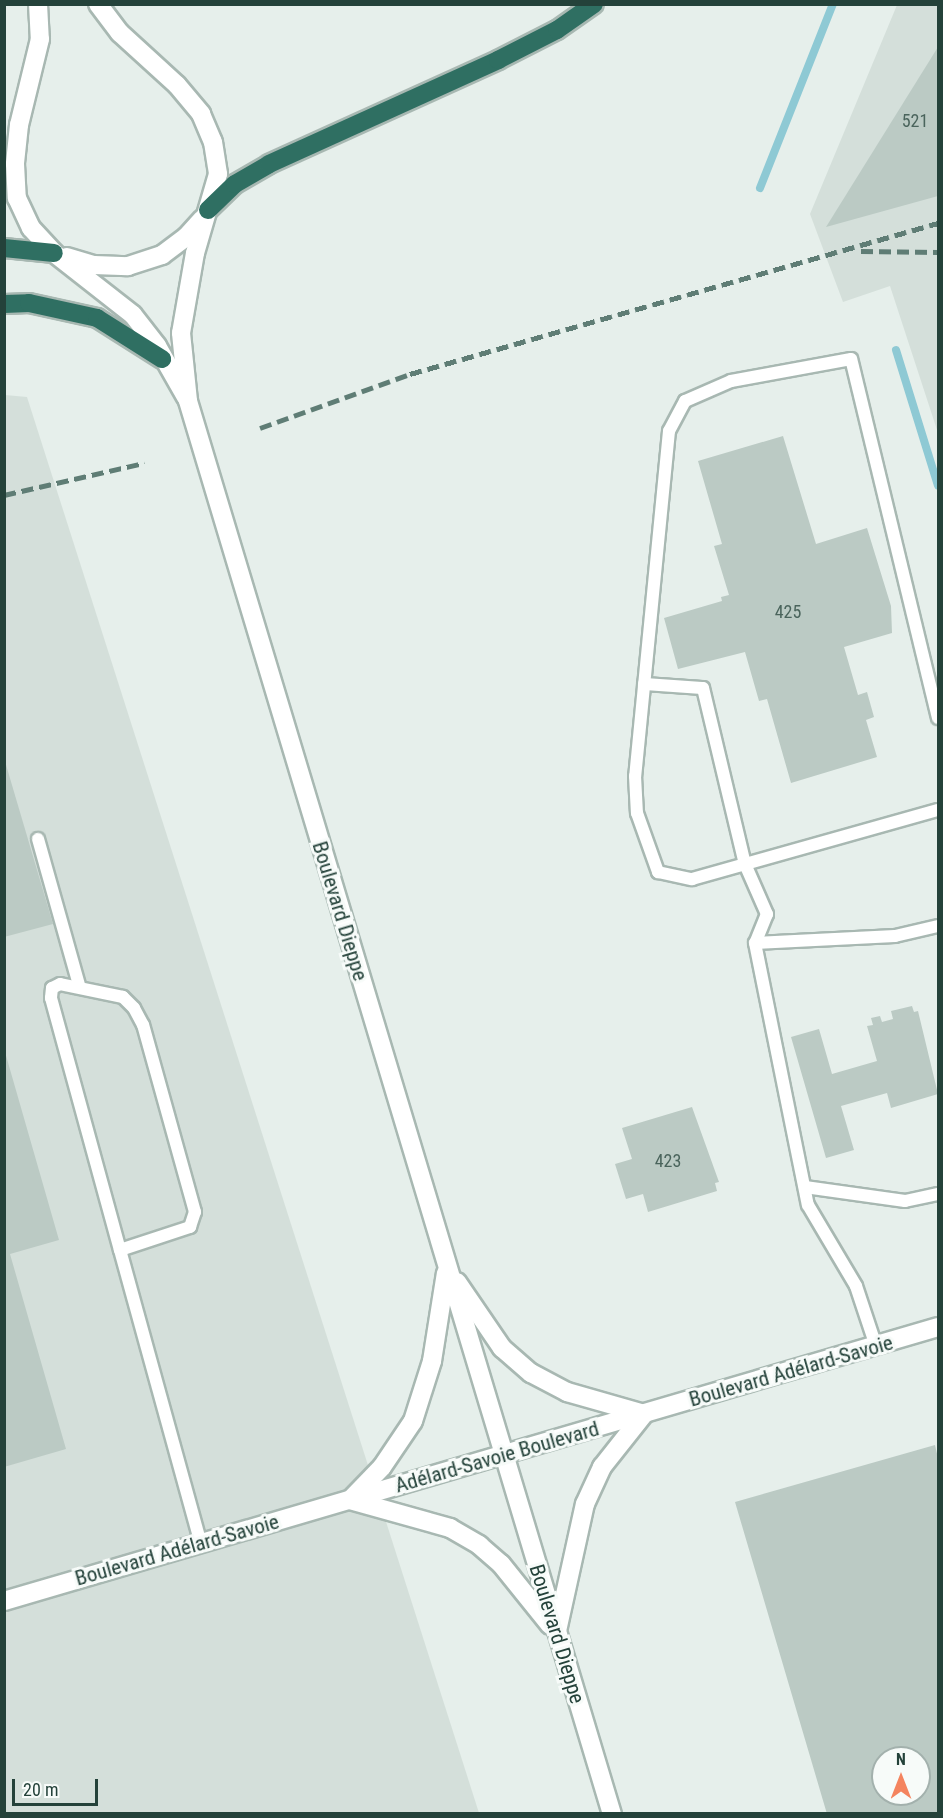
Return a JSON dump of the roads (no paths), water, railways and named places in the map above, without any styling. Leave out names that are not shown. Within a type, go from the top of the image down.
[{"type":"highway","points":[[208,210],[235,184],[269,164],[498,60],[557,30],[594,4]]},
{"type":"highway","points":[[4,249],[54,253]]},
{"type":"highway","points":[[4,304],[29,303],[97,318],[162,359]]},
{"type":"main road","points":[[38,4],[40,39],[19,126],[15,164],[17,198],[31,228],[54,253],[133,315],[188,401]]},
{"type":"main road","points":[[98,4],[201,114],[213,142],[218,174],[195,253],[181,333],[188,401]]},
{"type":"main road","points":[[54,253],[94,265],[128,266],[162,255],[186,237],[208,210]]},
{"type":"main road","name":"Boulevard Dieppe","points":[[188,401],[612,1814]]},
{"type":"main road","points":[[447,1268],[502,1348],[531,1373],[567,1392],[644,1414],[602,1467],[585,1504],[557,1633]]},
{"type":"main road","points":[[447,1268],[432,1361],[413,1421],[382,1467],[350,1500],[450,1528],[479,1545],[501,1564],[557,1633]]},
{"type":"main road","name":"Boulevard Adélard-Savoie","points":[[644,1414],[939,1328]]},
{"type":"main road","name":"Adélard-Savoie Boulevard","points":[[350,1500],[644,1414]]},
{"type":"main road","name":"Boulevard Adélard-Savoie","points":[[4,1601],[350,1500]]},
{"type":"lane","points":[[939,718],[851,359],[731,381],[685,400],[669,431],[635,776],[637,813],[658,872],[692,879],[939,810]]},
{"type":"lane","points":[[644,684],[703,688],[745,864],[767,914],[755,943],[808,1204],[830,1247],[856,1286],[876,1346]]},
{"type":"lane","points":[[38,839],[79,986]]},
{"type":"lane","points":[[755,943],[895,936],[939,926]]},
{"type":"lane","points":[[120,1250],[190,1227],[195,1212],[143,1025],[123,997],[79,986],[60,984],[52,988],[51,998],[120,1250],[201,1544]]},
{"type":"lane","points":[[805,1187],[905,1201],[939,1194]]},
{"type":"waterway","points":[[760,188],[833,4]]},
{"type":"waterway","points":[[896,350],[938,486]]},
{"type":"railway","points":[[260,428],[410,374],[938,223]]},
{"type":"railway","points":[[861,251],[938,252]]},
{"type":"railway","points":[[4,495],[144,463]]}]
